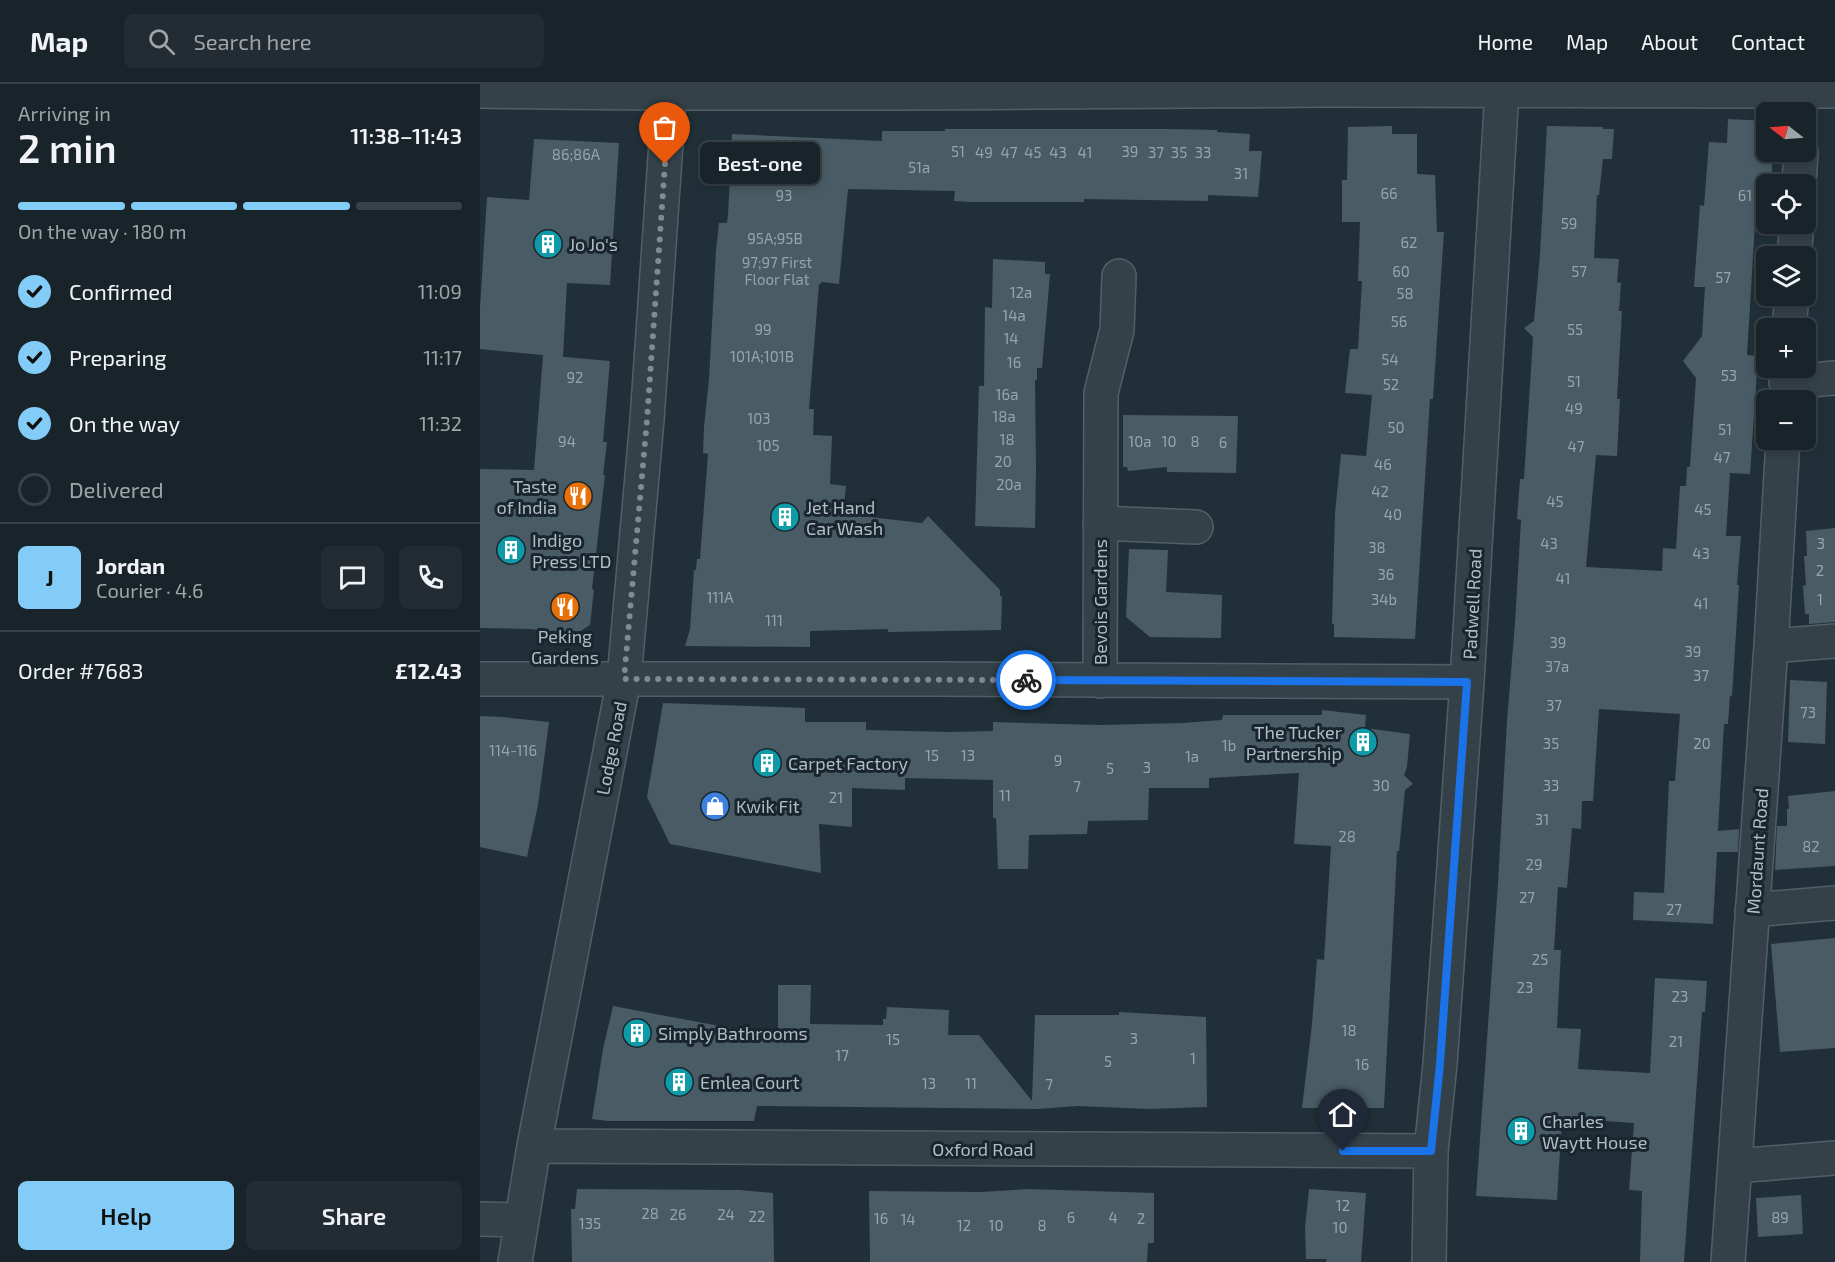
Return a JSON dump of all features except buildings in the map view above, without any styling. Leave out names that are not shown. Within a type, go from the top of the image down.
[{"type":"street","points":[[480,91],[1178,88],[1502,90],[1815,98]]},
{"type":"street","name":"Lodge Road","points":[[515,1262],[534,1146],[624,679],[647,420],[670,89]]},
{"type":"street","name":"Padwell Road","points":[[1429,1262],[1431,1151],[1440,1064],[1467,682],[1502,90]]},
{"type":"street","name":"Bevois Gardens","points":[[1100,681],[1101,393],[1117,330],[1119,276]]},
{"type":"street","points":[[1786,383],[1835,378]]},
{"type":"street","name":"Mordaunt Road","points":[[1728,1262],[1782,450]]},
{"type":"street","name":"Bevois Gardens","points":[[1100,523],[1196,527]]},
{"type":"street","points":[[1771,646],[1835,640]]},
{"type":"street","points":[[480,679],[1467,682]]},
{"type":"street","points":[[1752,910],[1835,903]]},
{"type":"street","name":"Oxford Road","points":[[534,1146],[1431,1151]]},
{"type":"street","points":[[1735,1166],[1835,1158]]},
{"type":"street","points":[[480,1219],[521,1220]]},
{"type":"way so far","points":[[665,164],[647,420],[624,679],[1026,680]]},
{"type":"place","name":"Best-one","points":[[665,164]]},
{"type":"place","name":"Jo Jo's","points":[[548,244]]},
{"type":"place","name":"Taste of India","points":[[578,496]]},
{"type":"place","name":"Jet Hand Car Wash","points":[[785,517]]},
{"type":"place","name":"Indigo Press LTD","points":[[511,550]]},
{"type":"place","name":"Peking Gardens","points":[[565,607]]},
{"type":"place","name":"The Tucker Partnership","points":[[1363,742]]},
{"type":"place","name":"Carpet Factory","points":[[767,763]]},
{"type":"place","name":"Kwik Fit","points":[[715,806]]},
{"type":"place","name":"Simply Bathrooms","points":[[637,1033]]},
{"type":"place","name":"Emlea Court","points":[[679,1082]]},
{"type":"place","name":"Charles Waytt House","points":[[1521,1131]]},
{"type":"route","points":[[1026,680],[1467,682],[1440,1064],[1431,1151],[1343,1151]]}]
